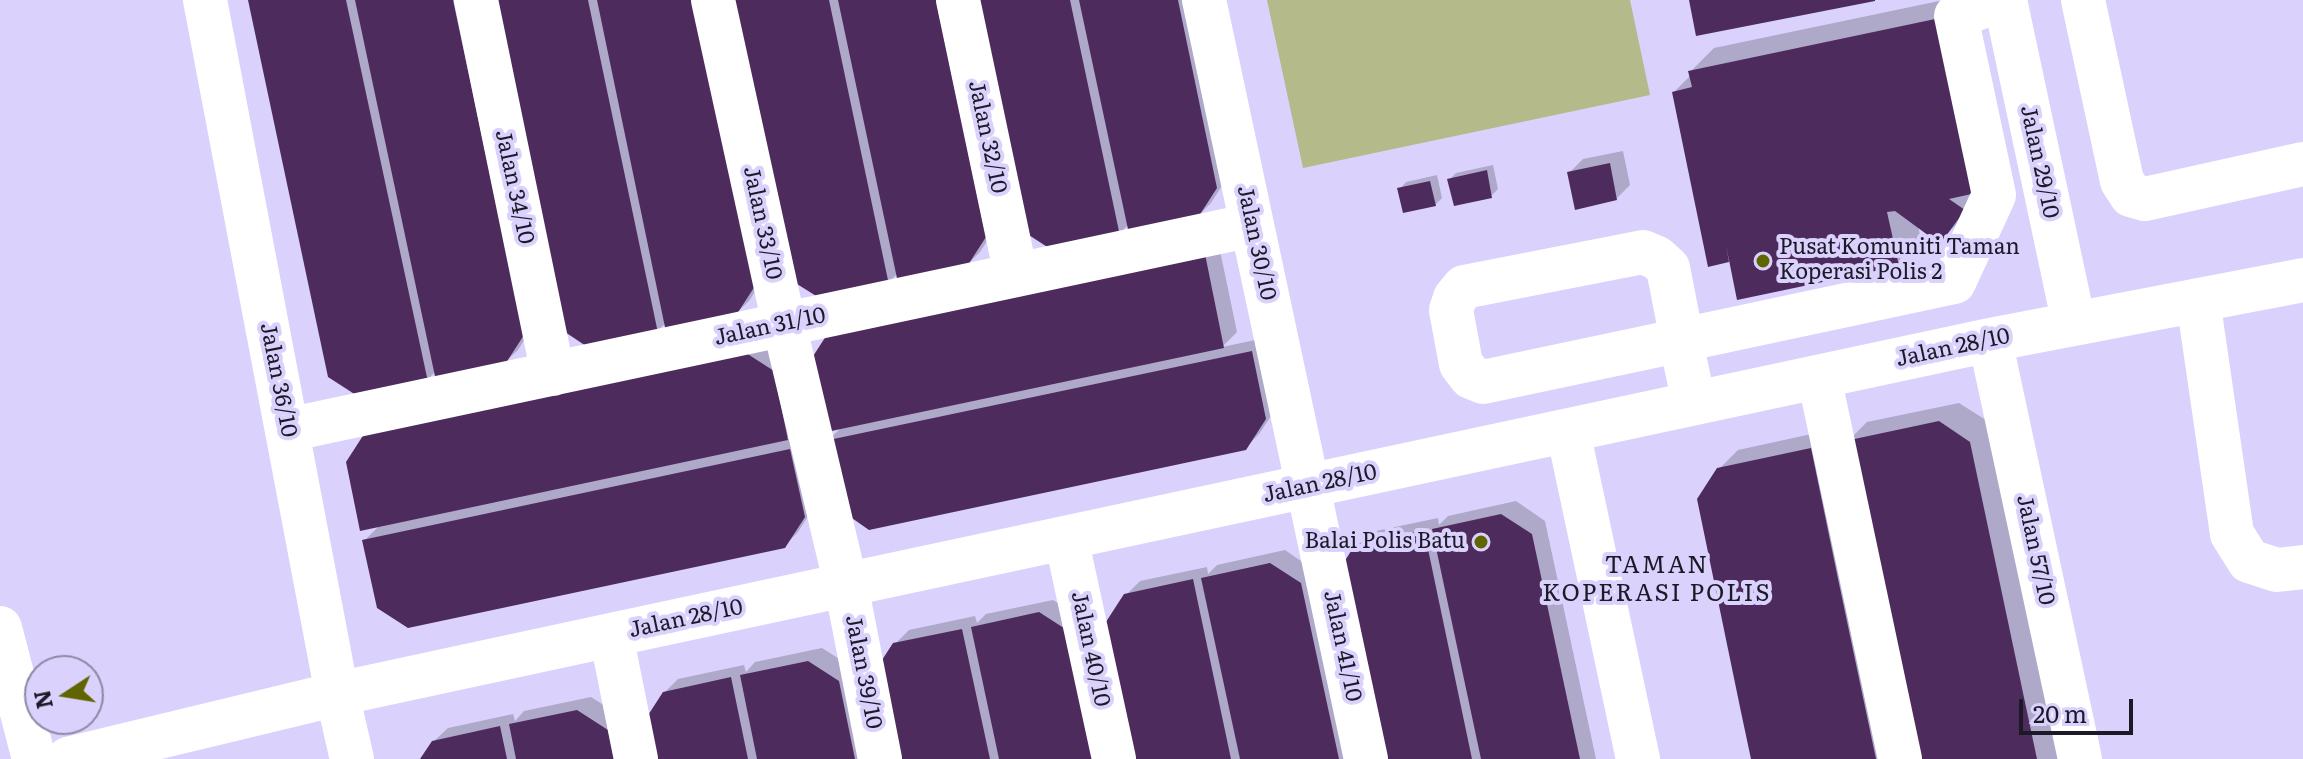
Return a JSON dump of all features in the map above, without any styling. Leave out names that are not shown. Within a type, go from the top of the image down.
[{"type":"street","name":"Jalan 36/10","points":[[205,0],[352,759]]},
{"type":"street","name":"Jalan 34/10","points":[[476,0],[553,374]]},
{"type":"street","name":"Jalan 33/10","points":[[713,0],[784,324],[846,585]]},
{"type":"street","name":"Jalan 32/10","points":[[958,0],[1016,275]]},
{"type":"street","name":"Jalan 30/10","points":[[1204,0],[1308,486]]},
{"type":"street","points":[[1694,403],[1682,340],[1668,268],[1657,258],[1643,252],[1464,287],[1455,298],[1451,310],[1461,364],[1471,377],[1483,382],[1682,340],[1884,296],[1954,282],[1994,195],[1956,16],[2003,0]]},
{"type":"street","name":"Jalan 29/10","points":[[2003,0],[2074,324]]},
{"type":"street","points":[[2083,0],[2122,181],[2131,195],[2145,199],[2303,164]]},
{"type":"street","name":"Jalan 31/10","points":[[287,430],[1252,225]]},
{"type":"street","name":"Jalan 28/10","points":[[68,759],[337,694],[611,635],[1990,340],[2303,280]]},
{"type":"street","points":[[1884,296],[1898,360]]},
{"type":"street","points":[[2198,300],[2232,534],[2249,561],[2277,570],[2303,567]]},
{"type":"street","name":"Jalan 57/10","points":[[1990,340],[2080,759]]},
{"type":"street","points":[[1819,377],[1900,759]]},
{"type":"street","points":[[1568,431],[1638,759]]},
{"type":"street","name":"Jalan 41/10","points":[[1308,486],[1366,759]]},
{"type":"street","name":"Jalan 40/10","points":[[1066,538],[1114,759]]},
{"type":"street","name":"Jalan 39/10","points":[[846,585],[880,759]]},
{"type":"street","points":[[0,628],[34,759]]},
{"type":"street","points":[[611,635],[636,759]]},
{"type":"green space","points":[[1267,0],[1630,0],[1650,95],[1303,168]]},
{"type":"building","points":[[248,0],[346,0],[428,382],[359,397],[328,377]]},
{"type":"building","points":[[355,0],[453,0],[524,335],[504,366],[436,381]]},
{"type":"building","points":[[489,0],[588,0],[658,333],[589,348],[559,328]]},
{"type":"building","points":[[597,0],[695,0],[755,286],[735,317],[666,332]]},
{"type":"building","points":[[730,0],[829,0],[889,285],[821,299],[789,279]]},
{"type":"building","points":[[838,0],[936,0],[986,237],[966,268],[898,283]]},
{"type":"building","points":[[972,0],[1070,0],[1120,236],[1052,250],[1021,230]]},
{"type":"building","points":[[1079,0],[1178,0],[1217,188],[1197,219],[1129,234]]},
{"type":"building","points":[[1689,0],[1875,0],[1875,1],[1696,36]]},
{"type":"building","points":[[1940,18],[1976,193],[1949,199],[1965,210],[1940,244],[1895,211],[1887,212],[1899,266],[1737,300],[1726,245],[1729,262],[1708,267],[1672,92],[1692,87],[1688,71]]},
{"type":"building","points":[[1610,163],[1617,200],[1575,210],[1567,172]]},
{"type":"building","points":[[1487,170],[1492,198],[1454,206],[1447,179]]},
{"type":"building","points":[[1430,181],[1436,206],[1403,213],[1397,188]]},
{"type":"building","points":[[1205,254],[1224,348],[822,433],[808,364],[828,333]]},
{"type":"building","points":[[743,351],[774,371],[788,440],[360,531],[346,462],[366,431]]},
{"type":"building","points":[[1252,351],[1266,419],[1246,450],[869,530],[839,509],[824,441]]},
{"type":"building","points":[[1939,421],[1970,442],[2037,759],[1912,759],[1845,441]]},
{"type":"building","points":[[1811,448],[1876,759],[1751,759],[1741,712],[1697,499],[1717,468]]},
{"type":"building","points":[[790,449],[805,517],[785,548],[408,628],[377,608],[362,540]]},
{"type":"building","points":[[1501,514],[1532,534],[1580,759],[1481,759],[1432,529]]},
{"type":"building","points":[[1424,530],[1472,759],[1374,759],[1335,576],[1355,545]]},
{"type":"building","points":[[1270,563],[1301,583],[1339,759],[1240,759],[1201,578]]},
{"type":"building","points":[[1193,579],[1231,759],[1133,759],[1104,625],[1124,594]]},
{"type":"building","points":[[1039,612],[1070,632],[1097,759],[999,759],[971,627]]},
{"type":"building","points":[[962,629],[990,759],[892,759],[873,674],[893,643]]},
{"type":"building","points":[[808,661],[839,681],[855,759],[757,759],[740,675]]},
{"type":"building","points":[[731,677],[748,759],[650,759],[643,723],[663,692]]},
{"type":"building","points":[[577,710],[608,730],[614,759],[516,759],[509,724]]},
{"type":"building","points":[[500,726],[507,759],[420,759],[432,741]]},
{"type":"place","name":"Pusat Komuniti Taman Koperasi Polis 2","points":[[1763,261]]},
{"type":"place","name":"Balai Polis Batu","points":[[1481,542]]},
{"type":"district","name":"TAMAN KOPERASI POLIS","points":[[1657,580]]}]
